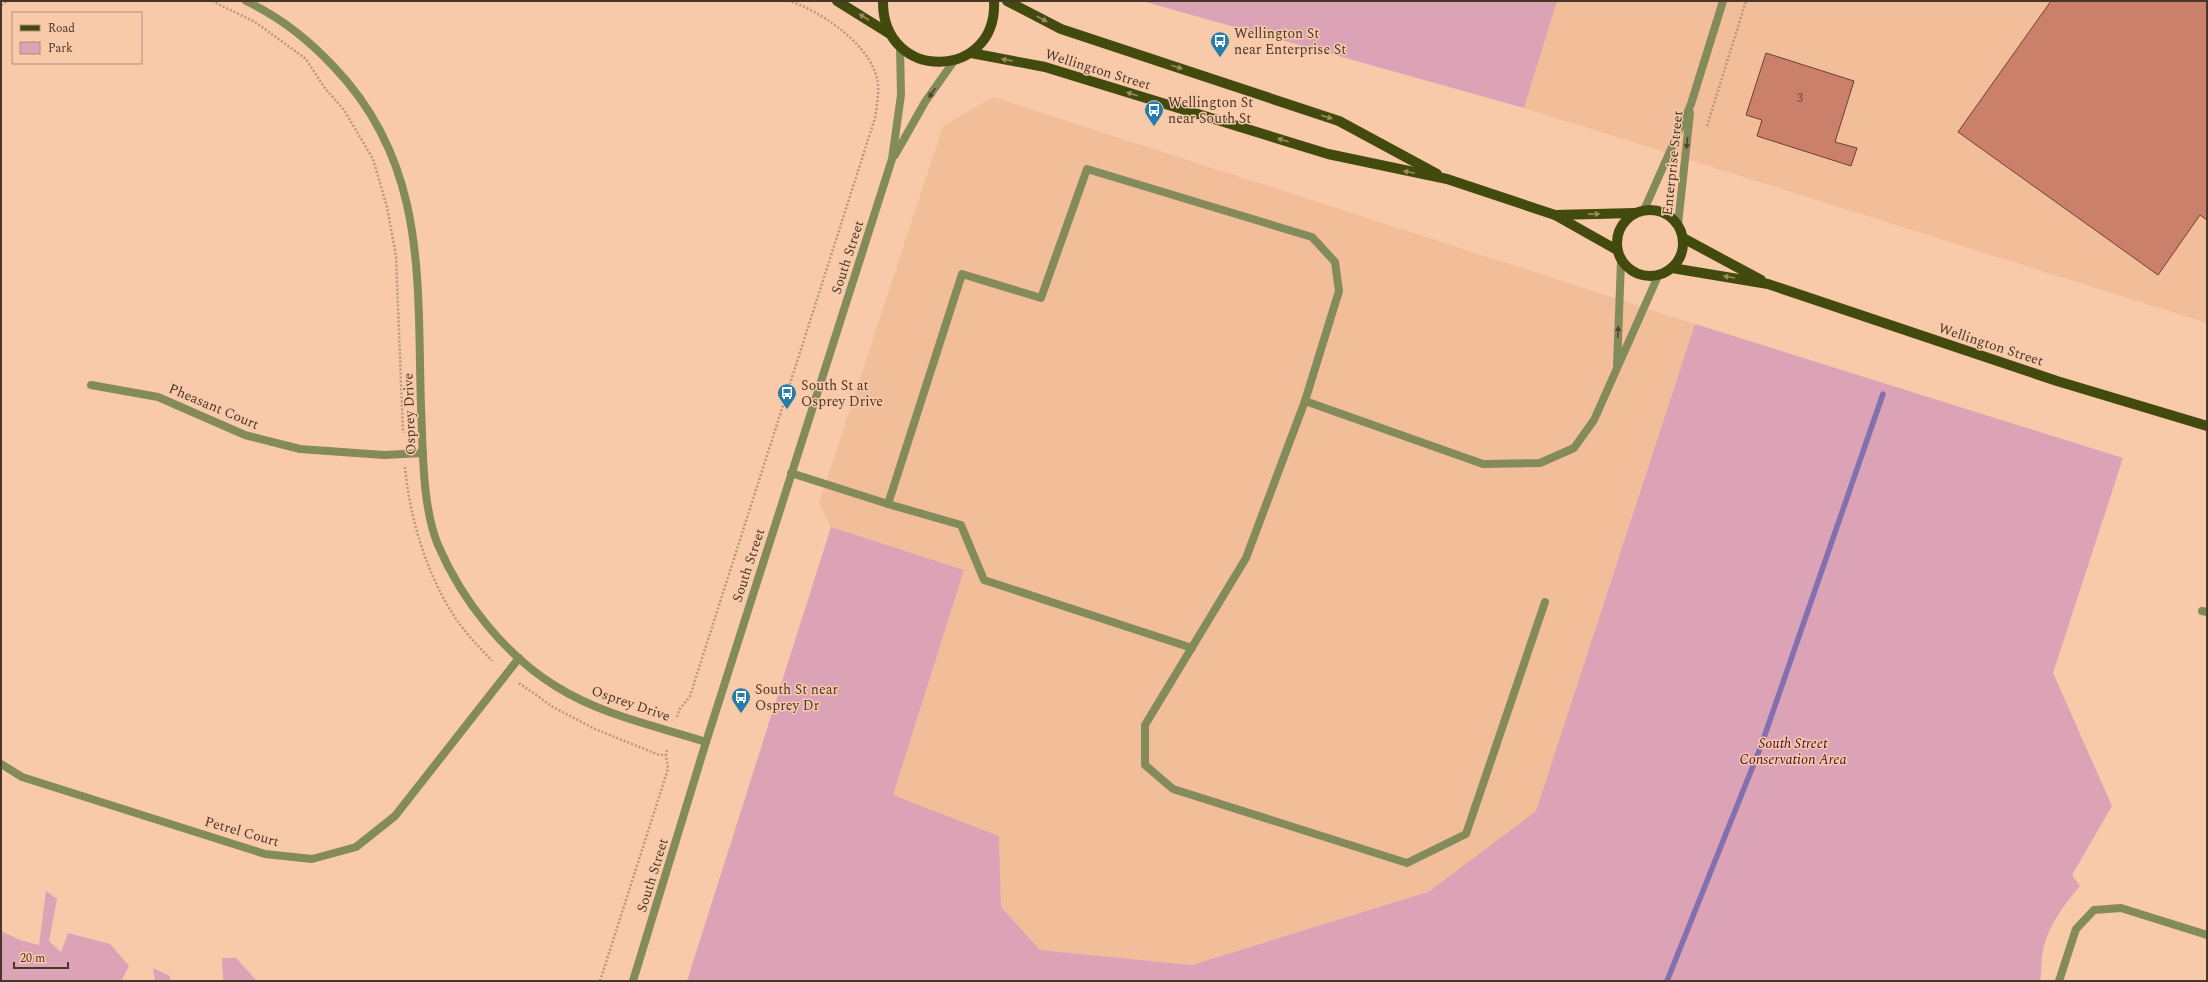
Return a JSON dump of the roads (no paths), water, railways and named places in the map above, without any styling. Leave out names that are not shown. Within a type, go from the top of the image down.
[{"type":"main road","points":[[837,1],[890,34]]},
{"type":"main road","points":[[883,1],[883,15],[890,34],[900,47],[916,58],[935,63],[954,61],[971,53],[980,45],[991,28],[995,14],[994,1]]},
{"type":"main road","name":"Wellington Street","points":[[1007,1],[1061,29],[1339,121],[1448,180]]},
{"type":"main road","name":"Wellington Street","points":[[971,53],[1045,67],[1328,154],[1448,180],[1555,214],[1617,250]]},
{"type":"main road","points":[[1639,212],[1663,212],[1678,224],[1683,238],[1681,254],[1672,268],[1658,276],[1647,277],[1637,274],[1621,260],[1617,250],[1617,239],[1620,229],[1626,220],[1639,212]]},
{"type":"main road","name":"Wellington Street","points":[[1555,214],[1639,212]]},
{"type":"main road","name":"Wellington Street","points":[[1683,238],[1768,284]]},
{"type":"main road","name":"Wellington Street","points":[[1672,268],[1768,284],[2050,378],[2207,426]]},
{"type":"street","name":"Osprey Drive","points":[[246,1],[263,9],[310,41],[352,85],[384,133],[403,184],[413,231],[426,495],[438,543],[461,590],[489,628],[518,658],[557,687],[598,708],[706,742]]},
{"type":"street","name":"Enterprise Street","points":[[1639,212],[1691,104],[1723,1]]},
{"type":"street","name":"South Street","points":[[634,981],[706,742],[892,159],[901,95],[900,47]]},
{"type":"street","name":"South Street","points":[[892,159],[925,102],[954,61]]},
{"type":"street","name":"Enterprise Street","points":[[1678,224],[1691,104]]},
{"type":"street","points":[[888,504],[962,274],[1042,298],[1087,169],[1312,237],[1335,262],[1339,291],[1305,401],[1246,558],[1145,725],[1145,765],[1173,789],[1407,863],[1466,834],[1545,602]]},
{"type":"street","points":[[1616,371],[1621,260]]},
{"type":"street","points":[[1305,401],[1483,464],[1540,463],[1574,448],[1594,420],[1658,276]]},
{"type":"street","name":"Pheasant Court","points":[[90,385],[158,397],[245,435],[300,449],[384,455],[423,453]]},
{"type":"street","points":[[791,474],[960,525],[984,580],[1192,648]]},
{"type":"street","name":"Petrel Court","points":[[1,764],[22,776],[266,854],[312,859],[356,847],[395,816],[518,658]]},
{"type":"street","points":[[2059,981],[2076,929],[2094,910],[2121,908],[2207,935]]},
{"type":"waterway","points":[[1667,981],[1761,746],[1883,394]]},
{"type":"place","name":"Wellington St near Enterprise St","points":[[1220,58]]},
{"type":"place","name":"Wellington St near South St","points":[[1154,127]]},
{"type":"place","name":"South St at Osprey Drive","points":[[787,410]]},
{"type":"place","name":"South St near Osprey Dr","points":[[741,714]]},
{"type":"park label","name":"South Street Conservation Area","points":[[1793,752]]}]
